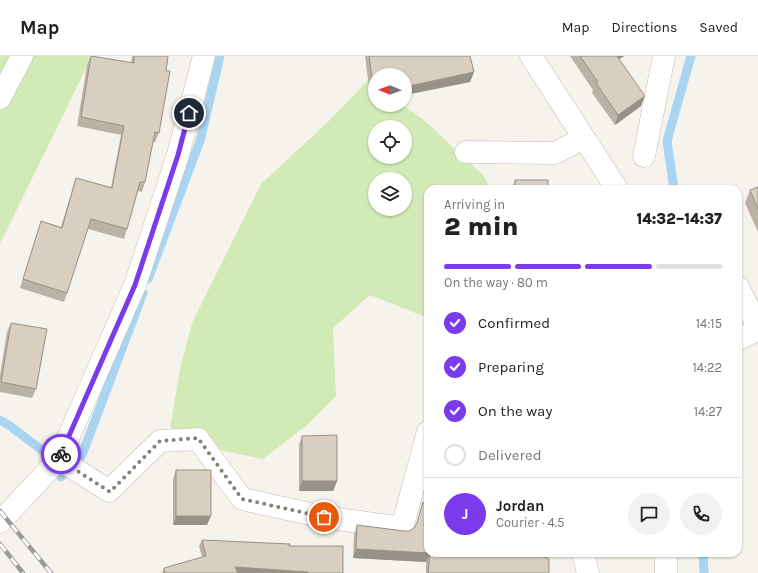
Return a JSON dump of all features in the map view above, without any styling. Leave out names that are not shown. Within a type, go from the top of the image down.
[{"type":"street","points":[[0,522],[40,480],[63,463],[135,285],[178,155],[204,56]]},
{"type":"street","points":[[531,56],[614,185]]},
{"type":"street","points":[[644,156],[664,56]]},
{"type":"street","points":[[0,98],[12,65]]},
{"type":"street","points":[[466,152],[555,153],[584,138]]},
{"type":"street","points":[[742,295],[758,328],[742,337]]},
{"type":"street","points":[[63,463],[110,492],[160,441],[198,438],[242,499],[324,517],[402,528],[424,447]]},
{"type":"street","points":[[584,557],[588,573]]},
{"type":"green space","points":[[0,56],[92,56],[0,244]]},
{"type":"green space","points":[[368,80],[368,112],[412,111],[424,120],[484,176],[488,185],[424,185],[424,316],[370,295],[333,328],[336,396],[306,426],[263,459],[219,450],[170,429],[180,370],[192,323],[261,184],[330,120]]},
{"type":"building","points":[[91,56],[134,63],[134,56],[168,56],[166,71],[170,71],[159,133],[155,132],[145,182],[140,182],[127,229],[91,219],[67,293],[23,279],[41,221],[62,228],[76,178],[112,188],[124,126],[81,117]]},
{"type":"building","points":[[369,56],[470,56],[474,72],[412,85],[412,68],[371,68]]},
{"type":"building","points":[[580,56],[617,56],[645,96],[618,115]]},
{"type":"building","points":[[515,180],[548,180],[548,185],[515,185]]},
{"type":"building","points":[[758,187],[758,209],[750,190]]},
{"type":"building","points":[[11,323],[47,329],[36,389],[1,382]]},
{"type":"building","points":[[337,435],[337,481],[302,481],[302,436]]},
{"type":"building","points":[[176,470],[211,470],[211,516],[176,516]]},
{"type":"building","points":[[423,502],[424,553],[356,549],[357,525],[409,531],[414,528]]},
{"type":"building","points":[[202,540],[290,544],[289,546],[343,546],[343,573],[308,573],[235,567],[238,573],[165,573],[164,568],[206,556]]},
{"type":"building","points":[[430,557],[544,557],[549,559],[549,573],[428,573]]},
{"type":"waterway","points":[[148,279],[200,141],[220,56]]},
{"type":"waterway","points":[[673,185],[667,141],[691,56]]},
{"type":"waterway","points":[[0,420],[47,454],[61,477],[82,455],[143,293]]},
{"type":"waterway","points":[[703,557],[704,573]]},
{"type":"railway","points":[[0,511],[51,573]]},
{"type":"railway","points":[[0,544],[23,573]]},
{"type":"way so far","points":[[61,454],[59,459],[75,471],[110,492],[160,441],[198,438],[242,499],[324,517]]},
{"type":"route","points":[[61,454],[135,285],[178,155],[189,113]]}]
